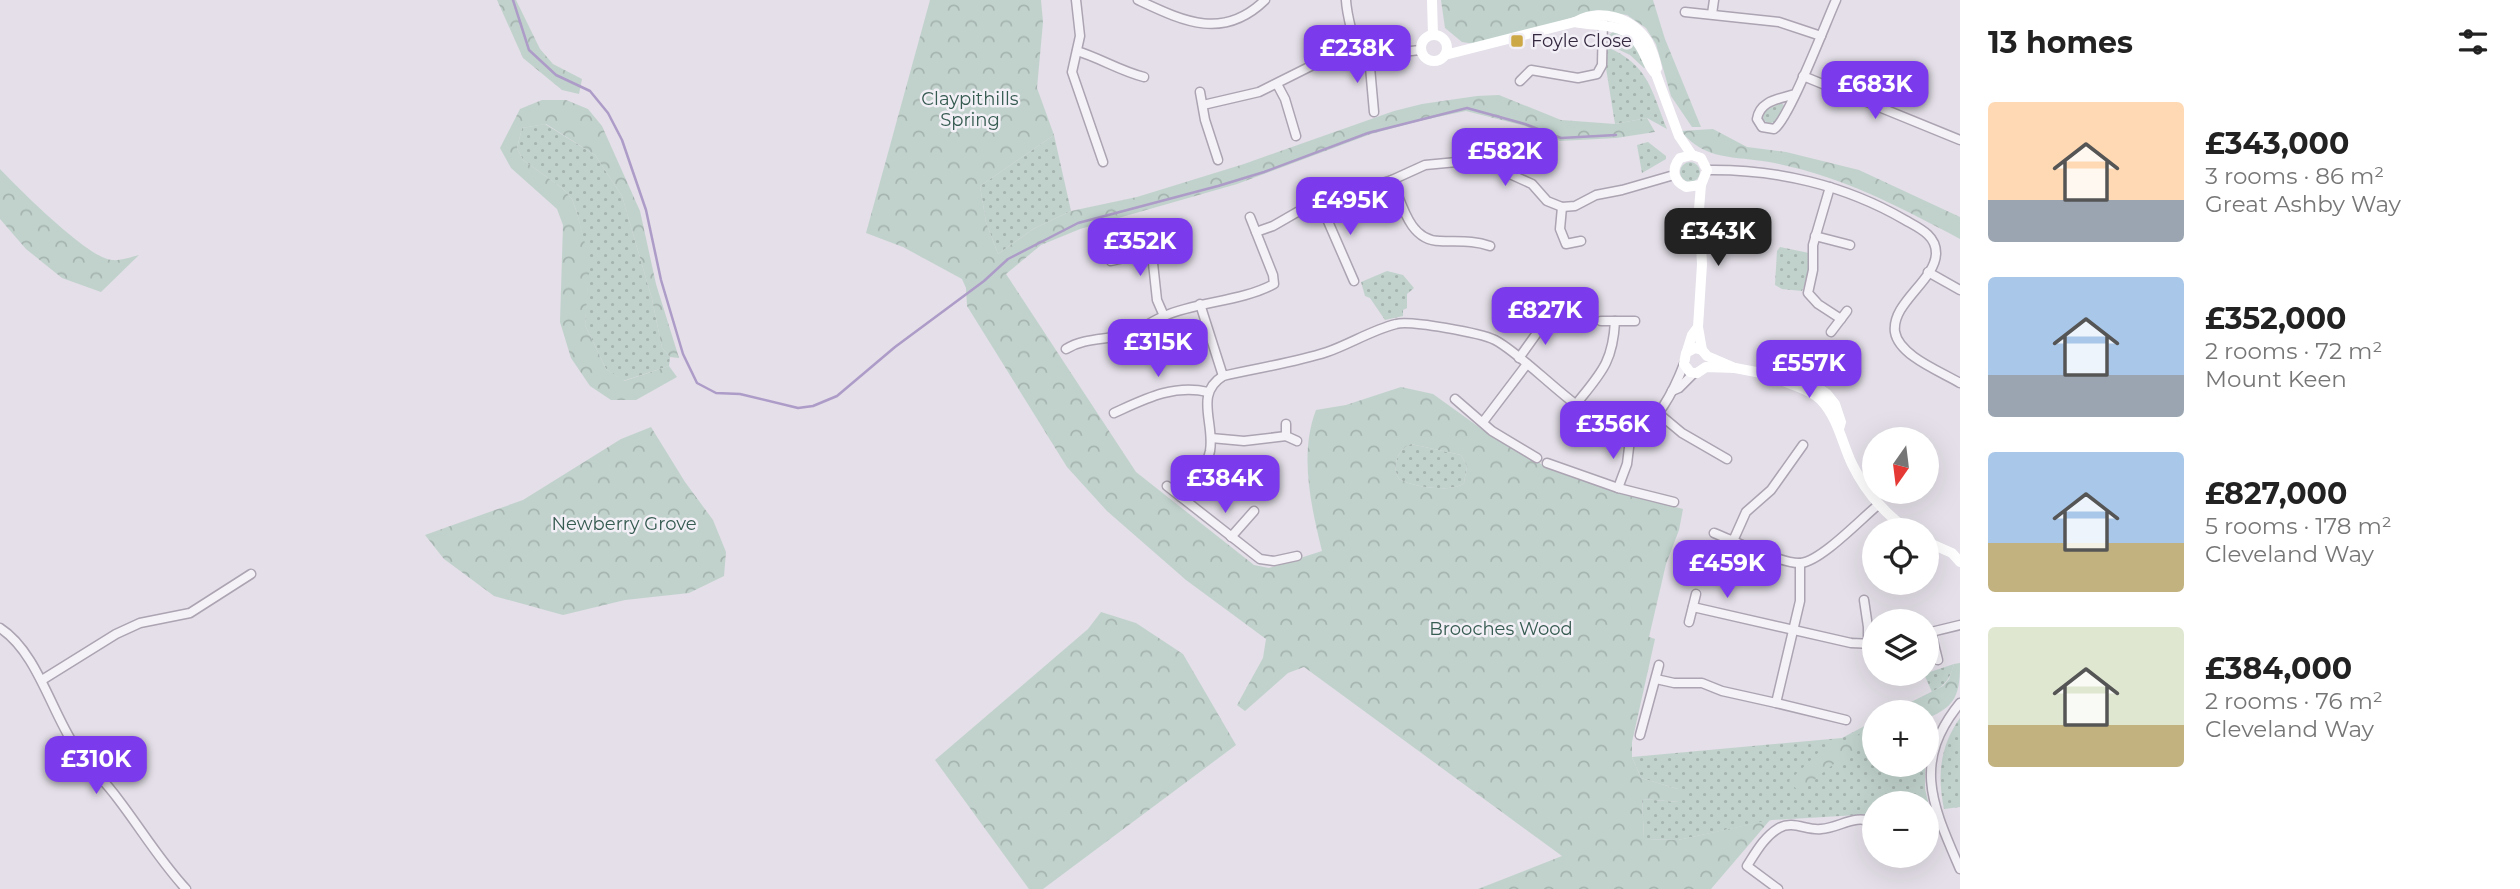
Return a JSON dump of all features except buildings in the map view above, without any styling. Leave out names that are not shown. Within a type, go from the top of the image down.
[{"type":"street","points":[[1076,0],[1080,31],[1072,67],[1073,77],[1103,162]]},
{"type":"street","points":[[1138,0],[1182,20],[1210,24],[1239,18],[1265,0]]},
{"type":"street","points":[[1346,0],[1347,20],[1355,41],[1356,57]]},
{"type":"street","points":[[1432,0],[1433,35]]},
{"type":"street","points":[[1712,14],[1714,0]]},
{"type":"street","points":[[1795,94],[1761,107],[1757,119],[1762,127],[1774,129],[1780,125],[1795,94],[1821,36],[1836,0]]},
{"type":"street","points":[[1685,12],[1779,22],[1821,36]]},
{"type":"street","points":[[1420,50],[1426,59],[1437,61],[1446,51],[1473,49],[1575,22],[1603,19],[1634,38],[1651,70],[1656,74],[1679,136],[1692,155]]},
{"type":"street","points":[[1520,81],[1529,66],[1578,78],[1597,74],[1602,65],[1603,19]]},
{"type":"street","points":[[1420,50],[1423,40],[1433,35],[1442,38],[1446,51]]},
{"type":"street","points":[[1203,105],[1245,96],[1277,84],[1321,61],[1420,50]]},
{"type":"street","points":[[1077,51],[1096,57],[1116,69],[1144,77]]},
{"type":"street","points":[[1369,56],[1374,112]]},
{"type":"street","points":[[1803,76],[1959,138]]},
{"type":"street","points":[[1277,84],[1285,99],[1296,136]]},
{"type":"street","points":[[1200,92],[1218,160]]},
{"type":"street","points":[[1679,136],[1674,175],[1677,181],[1686,187],[1699,209]]},
{"type":"street","points":[[1672,391],[1679,388],[1694,373],[1702,371],[1705,358],[1698,327],[1702,264],[1699,209],[1701,185],[1707,170],[1701,158],[1692,155],[1685,156],[1676,163]]},
{"type":"street","points":[[1256,232],[1273,226],[1306,207],[1345,197],[1424,165],[1489,159],[1510,174],[1531,184],[1547,201],[1562,207],[1575,206],[1596,195],[1674,175]]},
{"type":"street","points":[[1707,170],[1756,172],[1792,177],[1830,187],[1889,211],[1929,236],[1933,240],[1935,260],[1900,312],[1895,331],[1900,341],[1927,367],[1960,383]]},
{"type":"street","points":[[1392,180],[1409,221],[1419,234],[1436,241],[1464,240],[1490,246]]},
{"type":"street","points":[[1686,187],[1701,185]]},
{"type":"street","points":[[1830,187],[1815,236],[1813,270],[1808,293],[1818,304],[1841,319]]},
{"type":"street","points":[[1320,203],[1354,281]]},
{"type":"street","points":[[1562,207],[1560,229],[1566,244],[1581,241]]},
{"type":"street","points":[[1066,349],[1094,339],[1134,332],[1164,316],[1274,284],[1250,217]]},
{"type":"street","points":[[1815,236],[1850,245]]},
{"type":"street","points":[[1111,261],[1164,250]]},
{"type":"street","points":[[1152,254],[1157,300],[1164,316]]},
{"type":"street","points":[[1928,272],[1960,290]]},
{"type":"street","points":[[1200,304],[1223,376]]},
{"type":"street","points":[[1831,332],[1847,311]]},
{"type":"street","points":[[1519,358],[1547,320],[1555,313],[1563,312]]},
{"type":"street","points":[[1537,313],[1547,320]]},
{"type":"street","points":[[1601,321],[1635,321]]},
{"type":"street","points":[[1577,404],[1606,365],[1613,344],[1615,321]]},
{"type":"street","points":[[1181,498],[1206,464],[1211,438],[1208,392],[1213,382],[1223,376],[1321,354],[1395,324],[1406,323],[1488,337],[1605,423],[1631,431],[1645,427],[1658,413],[1672,391],[1684,364],[1692,335],[1698,327]]},
{"type":"street","points":[[1687,351],[1695,348],[1705,358],[1735,368],[1777,376],[1819,399],[1839,429],[1852,463],[1878,505],[1894,518]]},
{"type":"street","points":[[1483,422],[1527,364]]},
{"type":"street","points":[[1684,364],[1694,373]]},
{"type":"street","points":[[1114,413],[1173,390],[1208,392]]},
{"type":"street","points":[[1455,399],[1514,446],[1537,458]]},
{"type":"street","points":[[1658,413],[1682,433],[1727,460]]},
{"type":"street","points":[[1286,424],[1286,436]]},
{"type":"street","points":[[1618,488],[1627,464],[1631,431]]},
{"type":"street","points":[[1211,438],[1244,441],[1286,436],[1297,442]]},
{"type":"street","points":[[1733,541],[1746,512],[1771,490],[1803,445]]},
{"type":"street","points":[[1547,463],[1618,488],[1674,502]]},
{"type":"street","points":[[1167,486],[1260,559],[1274,561],[1297,556]]},
{"type":"street","points":[[1714,533],[1783,560],[1800,563],[1823,552],[1878,505]]},
{"type":"street","points":[[1231,537],[1254,512]]},
{"type":"street","points":[[1939,548],[1957,556]]},
{"type":"street","points":[[1776,703],[1801,592],[1800,563]]},
{"type":"street","points":[[42,680],[116,634],[140,624],[190,614],[251,574]]},
{"type":"street","points":[[1689,622],[1696,594]]},
{"type":"street","points":[[1864,600],[1865,609]]},
{"type":"street","points":[[1693,607],[1862,644]]},
{"type":"street","points":[[1939,630],[1960,625]]},
{"type":"street","points":[[0,628],[12,638],[42,680],[74,745],[117,798],[162,863],[186,889]]},
{"type":"street","points":[[1640,735],[1659,665]]},
{"type":"street","points":[[1656,679],[1674,683],[1702,683],[1722,691],[1846,720]]},
{"type":"street","points":[[1932,791],[1931,756],[1942,727],[1960,703]]},
{"type":"street","points":[[1939,818],[1957,855],[1960,869]]},
{"type":"street","points":[[1777,889],[1747,866],[1767,836],[1782,826],[1803,825],[1812,830],[1832,828],[1844,822],[1862,819]]},
{"type":"green space","points":[[497,0],[516,0],[540,49],[553,64],[582,79],[579,94],[562,90],[523,58]]},
{"type":"green space","name":"Brooches Wood","points":[[930,0],[1041,0],[1043,22],[1037,88],[1054,135],[980,186],[986,222],[998,254],[1033,229],[1071,211],[1137,197],[1422,104],[1499,95],[1561,120],[1615,124],[1647,118],[1655,132],[1616,138],[1560,141],[1525,126],[1466,111],[1423,120],[1371,134],[1237,184],[1080,229],[1041,245],[1006,274],[1136,472],[1254,565],[1269,568],[1322,551],[1308,480],[1308,444],[1316,410],[1346,405],[1401,387],[1433,394],[1497,440],[1543,465],[1615,491],[1683,509],[1679,530],[1666,564],[1649,637],[1655,639],[1632,742],[1632,757],[1641,778],[1678,789],[1679,802],[1642,799],[1644,839],[1678,840],[1770,820],[1711,889],[1478,889],[1562,856],[1304,667],[1288,673],[1245,711],[1237,705],[1263,658],[1266,639],[1186,580],[1107,511],[1067,467],[967,306],[966,288],[962,279],[903,247],[866,233]],"holes":[[[1411,444],[1461,455],[1467,466],[1464,483],[1458,486],[1422,486],[1405,482],[1399,479],[1397,474],[1397,458],[1403,449]]]},
{"type":"green space","points":[[1441,0],[1653,0],[1665,39],[1701,127],[1692,127],[1671,96],[1656,44],[1646,28],[1627,15],[1597,10],[1482,45],[1462,42],[1445,28]]},
{"type":"green space","points":[[1613,32],[1626,33],[1648,66],[1644,68],[1630,55],[1605,43]]},
{"type":"green space","points":[[1607,47],[1632,62],[1647,80],[1667,129],[1647,118],[1615,124],[1606,68]]},
{"type":"green space","points":[[542,100],[566,100],[588,109],[602,126],[640,211],[656,284],[679,358],[670,357],[662,348],[652,299],[622,196],[595,155],[546,124],[522,128],[517,148],[523,160],[562,188],[572,199],[577,213],[590,262],[585,325],[606,369],[624,381],[669,366],[677,377],[636,400],[611,400],[590,386],[571,358],[560,322],[563,225],[557,209],[511,168],[500,148],[520,109]]},
{"type":"green space","points":[[1781,103],[1784,105],[1778,118],[1767,123],[1763,119],[1764,111]]},
{"type":"green space","points":[[545,124],[595,155],[622,196],[652,299],[662,348],[670,357],[669,366],[623,381],[606,369],[585,325],[589,262],[572,199],[562,188],[523,160],[517,148],[522,128]]},
{"type":"green space","points":[[1713,129],[1747,147],[1786,152],[1859,170],[1960,217],[1960,239],[1890,203],[1844,184],[1769,162],[1721,156],[1700,148],[1681,131]]},
{"type":"green space","points":[[1054,135],[1071,211],[1033,229],[998,254],[986,222],[980,186]]},
{"type":"green space","points":[[1648,142],[1666,156],[1666,159],[1642,173],[1637,145]]},
{"type":"green space","points":[[1690,162],[1697,165],[1700,172],[1697,179],[1690,182],[1683,179],[1680,172],[1683,165]]},
{"type":"green space","points":[[0,169],[71,236],[101,257],[112,260],[139,255],[101,292],[62,278],[26,249],[0,219]]},
{"type":"green space","points":[[1780,247],[1809,253],[1809,275],[1802,291],[1782,289],[1775,285],[1777,251]]},
{"type":"green space","points":[[1387,271],[1403,275],[1414,288],[1407,294],[1407,308],[1403,310],[1403,316],[1385,320],[1370,298],[1365,296],[1361,282]]},
{"type":"green space","name":"Newberry Grove","points":[[651,427],[685,482],[713,520],[726,552],[724,576],[689,593],[625,600],[563,615],[494,596],[444,559],[425,535],[523,500],[621,439]]},
{"type":"green space","points":[[1411,444],[1461,455],[1467,466],[1464,483],[1451,488],[1432,488],[1399,479],[1397,458],[1406,446]]},
{"type":"green space","points":[[1101,612],[1136,623],[1183,654],[1236,745],[1043,889],[1029,889],[935,760],[1088,629]]},
{"type":"green space","points":[[1960,663],[1959,682],[1955,697],[1945,709],[1939,713],[1939,700],[1915,700],[1943,686],[1949,679],[1954,664]]},
{"type":"green space","points":[[1954,664],[1947,681],[1932,692],[1929,686],[1939,686],[1939,669]]},
{"type":"green space","points":[[1960,718],[1960,807],[1944,809],[1942,761],[1948,739]]},
{"type":"green space","points":[[1862,727],[1862,777],[1925,777],[1925,791],[1862,791],[1862,815],[1772,820],[1678,840],[1644,839],[1642,799],[1678,802],[1678,789],[1641,778],[1632,757],[1842,738]]},
{"type":"green space","points":[[1862,733],[1862,746],[1835,763],[1799,792],[1789,781],[1819,752]]},
{"type":"waterway","points":[[513,0],[529,50],[556,75],[590,91],[608,113],[622,140],[646,210],[661,280],[683,354],[697,383],[716,393],[740,394],[798,408],[813,406],[837,396],[895,347],[984,281],[1008,259],[1078,223],[1218,186],[1264,172],[1368,133],[1467,108],[1525,124],[1561,138],[1616,135]]},
{"type":"place","name":"Foyle Close","points":[[1517,41]]},
{"type":"park label","name":"Claypithills Spring","points":[[970,109]]}]
